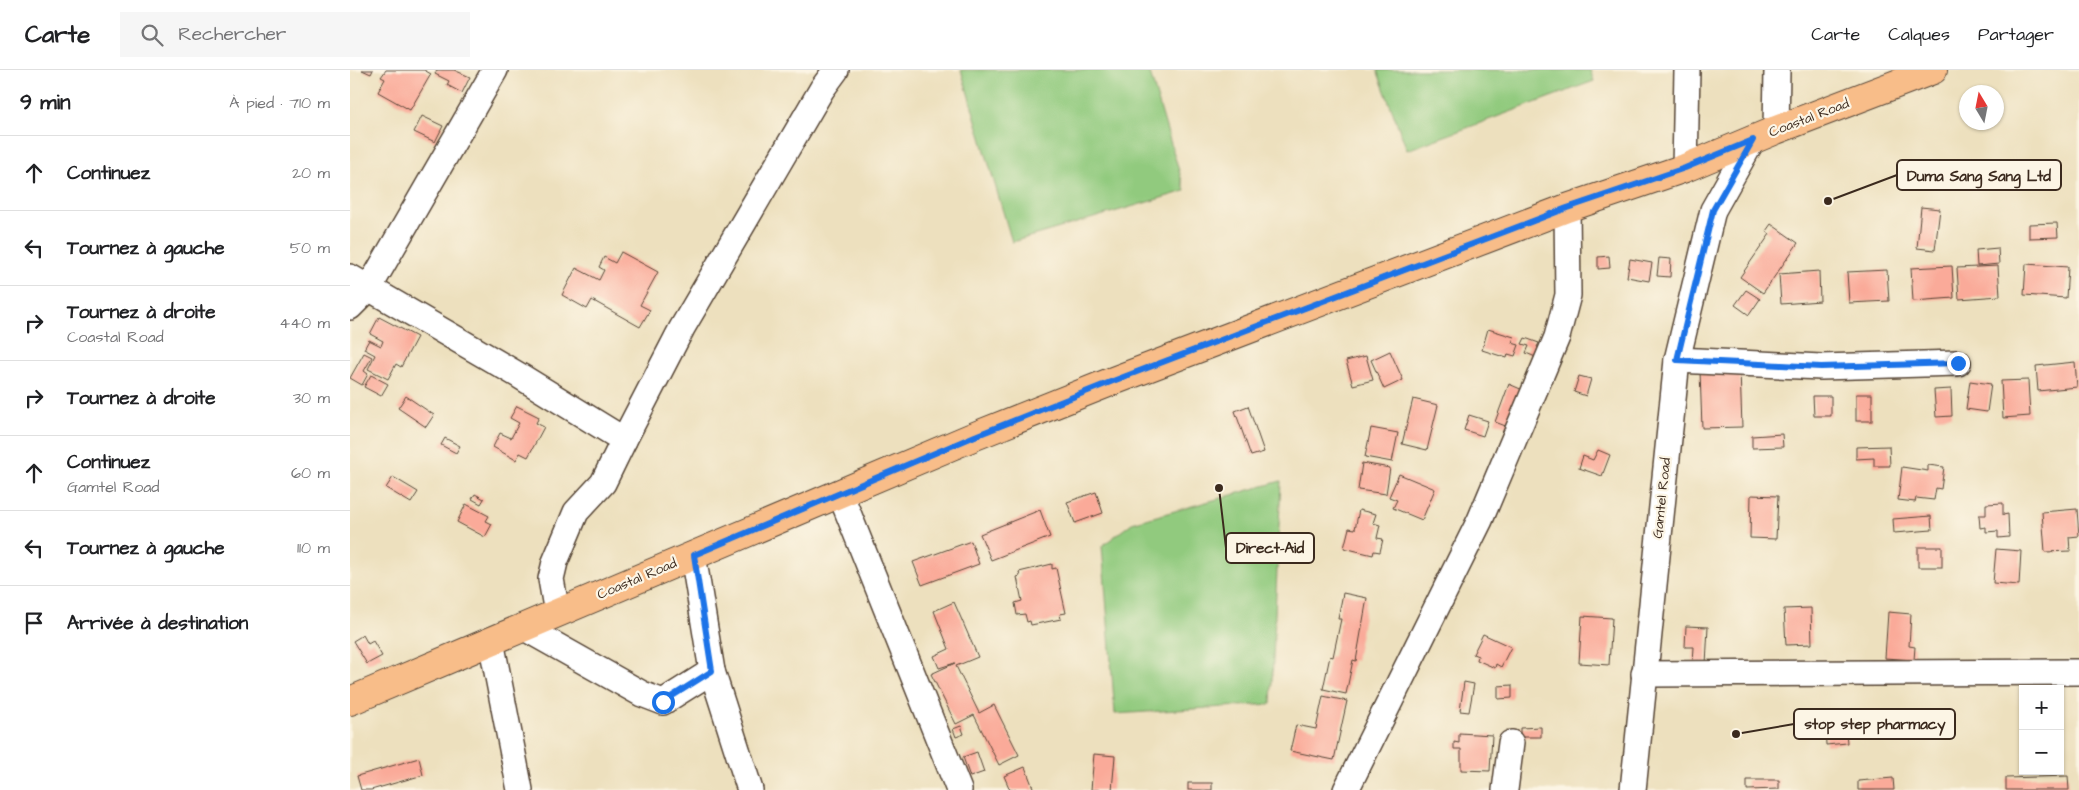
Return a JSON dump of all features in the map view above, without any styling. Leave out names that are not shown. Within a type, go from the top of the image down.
[{"type":"main road","name":"Coastal Road","points":[[350,701],[840,493],[1104,385],[1567,208],[1685,168],[1765,134],[1932,70]]},
{"type":"street","points":[[350,307],[359,282],[495,70]]},
{"type":"street","points":[[557,613],[551,579],[555,562],[576,512],[603,483],[682,328],[822,89],[836,70]]},
{"type":"street","points":[[1685,168],[1687,70]]},
{"type":"street","points":[[1765,134],[1777,70]]},
{"type":"street","name":"Gamtel Road","points":[[1632,790],[1677,360],[1713,210],[1765,134]]},
{"type":"street","points":[[1346,790],[1480,520],[1557,337],[1568,295],[1567,208]]},
{"type":"street","points":[[359,282],[624,440]]},
{"type":"street","points":[[1677,360],[1821,367],[1958,363]]},
{"type":"street","points":[[840,493],[959,790]]},
{"type":"street","points":[[694,555],[712,671],[750,790]]},
{"type":"street","points":[[523,627],[642,694],[663,702],[712,671]]},
{"type":"street","points":[[491,641],[520,790]]},
{"type":"street","points":[[1644,674],[2079,672]]},
{"type":"street","points":[[1505,790],[1511,743]]},
{"type":"green space","points":[[961,70],[1149,70],[1185,191],[1012,242]]},
{"type":"green space","points":[[1377,70],[1590,70],[1594,81],[1407,150]]},
{"type":"green space","points":[[1281,481],[1271,704],[1115,714],[1102,546],[1132,523]]},
{"type":"building","points":[[362,70],[373,70],[371,74]]},
{"type":"building","points":[[386,70],[424,70],[431,74],[410,110],[378,92],[385,79],[381,77]]},
{"type":"building","points":[[437,70],[454,70],[470,77],[462,93],[447,85],[449,81],[435,74]]},
{"type":"building","points":[[422,116],[443,126],[435,142],[414,132]]},
{"type":"building","points":[[1921,207],[1940,209],[1935,250],[1917,248]]},
{"type":"building","points":[[2057,223],[2058,237],[2029,238],[2029,224]]},
{"type":"building","points":[[1771,224],[1798,243],[1763,293],[1740,277],[1770,234],[1766,231]]},
{"type":"building","points":[[1998,248],[1999,264],[1977,266],[1976,250]]},
{"type":"building","points":[[621,252],[658,272],[640,305],[650,310],[640,327],[592,300],[587,309],[562,295],[576,268],[599,280],[604,270],[599,267],[604,257],[615,263]]},
{"type":"building","points":[[1609,256],[1610,268],[1598,269],[1598,257]]},
{"type":"building","points":[[1659,258],[1671,259],[1670,277],[1657,276]]},
{"type":"building","points":[[1630,259],[1652,263],[1649,281],[1627,277]]},
{"type":"building","points":[[2026,264],[2068,267],[2066,298],[2024,295]]},
{"type":"building","points":[[1952,266],[1954,298],[1913,301],[1911,268]]},
{"type":"building","points":[[1998,266],[2000,296],[1959,299],[1957,268]]},
{"type":"building","points":[[1887,270],[1889,301],[1849,303],[1847,272]]},
{"type":"building","points":[[1819,271],[1820,301],[1781,304],[1779,274]]},
{"type":"building","points":[[1746,290],[1760,299],[1749,315],[1735,305]]},
{"type":"building","points":[[379,317],[417,337],[401,367],[396,364],[388,379],[368,369],[375,355],[364,349],[369,340],[381,346],[383,341],[370,334]]},
{"type":"building","points":[[1488,329],[1514,337],[1512,343],[1519,345],[1515,356],[1508,354],[1507,358],[1482,350]]},
{"type":"building","points":[[1525,338],[1539,343],[1537,347],[1541,349],[1538,358],[1526,353],[1529,346],[1522,344]]},
{"type":"building","points":[[1390,351],[1403,380],[1384,389],[1371,360]]},
{"type":"building","points":[[364,353],[372,357],[364,371],[368,374],[362,385],[350,378]]},
{"type":"building","points":[[1366,356],[1373,380],[1353,385],[1346,361]]},
{"type":"building","points":[[2075,362],[2077,387],[2038,391],[2036,366]]},
{"type":"building","points":[[1740,370],[1742,427],[1702,428],[1700,371]]},
{"type":"building","points":[[371,375],[388,384],[381,396],[364,387]]},
{"type":"building","points":[[1579,376],[1591,379],[1586,396],[1574,392]]},
{"type":"building","points":[[2028,380],[2030,416],[2003,418],[2001,381]]},
{"type":"building","points":[[1970,381],[1991,384],[1987,412],[1966,409]]},
{"type":"building","points":[[1509,384],[1525,391],[1511,428],[1495,422]]},
{"type":"building","points":[[1951,389],[1952,416],[1936,417],[1934,390]]},
{"type":"building","points":[[1856,394],[1872,394],[1872,421],[1856,421]]},
{"type":"building","points":[[406,396],[434,415],[426,427],[398,408]]},
{"type":"building","points":[[1813,396],[1831,396],[1831,416],[1814,416]]},
{"type":"building","points":[[1413,399],[1438,405],[1427,450],[1402,444]]},
{"type":"building","points":[[517,406],[539,417],[536,423],[544,427],[528,457],[520,453],[516,460],[493,447],[500,433],[511,438],[519,423],[510,418]]},
{"type":"building","points":[[1248,406],[1264,452],[1251,456],[1235,411]]},
{"type":"building","points":[[1469,415],[1488,421],[1483,436],[1464,430]]},
{"type":"building","points":[[1371,428],[1398,433],[1392,462],[1365,457]]},
{"type":"building","points":[[1782,434],[1783,447],[1752,448],[1752,436]]},
{"type":"building","points":[[445,438],[460,446],[456,453],[441,445]]},
{"type":"building","points":[[1889,446],[1890,466],[1874,466],[1874,458],[1856,459],[1856,447]]},
{"type":"building","points":[[1598,450],[1610,455],[1602,476],[1579,468],[1583,456],[1593,460]]},
{"type":"building","points":[[1362,463],[1390,468],[1386,494],[1358,490]]},
{"type":"building","points":[[1928,465],[1944,467],[1941,489],[1936,488],[1934,500],[1916,498],[1915,502],[1898,500],[1902,467],[1928,471]]},
{"type":"building","points":[[1399,474],[1435,489],[1422,520],[1393,508],[1397,500],[1389,497]]},
{"type":"building","points":[[393,477],[418,492],[411,503],[386,488]]},
{"type":"building","points":[[1096,492],[1103,513],[1075,523],[1067,502]]},
{"type":"building","points":[[475,494],[484,499],[481,504],[472,499]]},
{"type":"building","points":[[1751,495],[1778,496],[1776,539],[1750,538]]},
{"type":"building","points":[[2003,503],[2003,515],[2008,514],[2009,537],[1998,538],[1998,531],[1986,532],[1986,527],[1980,528],[1979,515],[1986,515],[1986,504]]},
{"type":"building","points":[[466,504],[489,516],[486,521],[492,524],[485,537],[457,522]]},
{"type":"building","points":[[2077,509],[2079,536],[2069,537],[2070,551],[2045,552],[2042,512]]},
{"type":"building","points":[[1040,510],[1050,537],[991,560],[980,534]]},
{"type":"building","points":[[1359,510],[1376,514],[1373,523],[1380,525],[1377,538],[1383,539],[1380,552],[1374,551],[1373,555],[1344,548],[1349,528],[1355,529]]},
{"type":"building","points":[[1931,516],[1932,530],[1894,533],[1893,519]]},
{"type":"building","points":[[971,541],[979,564],[922,585],[913,562]]},
{"type":"building","points":[[1918,547],[1942,547],[1942,567],[1918,567]]},
{"type":"building","points":[[1996,549],[2021,551],[2019,585],[1993,583]]},
{"type":"building","points":[[1052,564],[1052,569],[1056,568],[1066,613],[1060,614],[1061,619],[1031,625],[1030,621],[1027,622],[1025,614],[1017,615],[1015,603],[1022,601],[1017,577],[1020,576],[1019,572]]},
{"type":"building","points":[[1343,593],[1367,598],[1356,661],[1353,660],[1346,694],[1323,689],[1330,656],[1333,657],[1341,619],[1338,619]]},
{"type":"building","points":[[954,602],[978,657],[956,666],[979,713],[994,705],[1019,755],[999,765],[974,715],[956,724],[931,674],[955,663],[939,668],[934,656],[949,649],[934,611]]},
{"type":"building","points":[[1811,608],[1812,644],[1786,645],[1784,609]]},
{"type":"building","points":[[1888,612],[1911,614],[1909,646],[1915,647],[1914,660],[1885,658]]},
{"type":"building","points":[[1582,616],[1612,618],[1609,665],[1579,663]]},
{"type":"building","points":[[1686,626],[1708,627],[1706,664],[1693,663],[1694,647],[1685,647]]},
{"type":"building","points":[[1483,634],[1511,647],[1501,667],[1496,664],[1495,668],[1477,660],[1478,656],[1473,654]]},
{"type":"building","points":[[363,635],[368,644],[373,641],[382,656],[367,664],[353,641]]},
{"type":"building","points":[[1464,682],[1474,684],[1469,712],[1460,711]]},
{"type":"building","points":[[1512,685],[1512,698],[1498,699],[1498,686]]},
{"type":"building","points":[[1323,696],[1347,701],[1334,760],[1290,751],[1296,725],[1316,729]]},
{"type":"building","points":[[1845,720],[1847,743],[1826,745],[1825,722]]},
{"type":"building","points":[[961,726],[964,734],[956,737],[953,729]]},
{"type":"building","points":[[1541,727],[1541,737],[1520,737],[1520,728]]},
{"type":"building","points":[[1459,733],[1492,735],[1490,771],[1461,770],[1461,749],[1454,749],[1454,742],[1459,743]]},
{"type":"building","points":[[977,752],[984,772],[970,777],[963,757]]},
{"type":"building","points":[[1094,754],[1115,756],[1112,790],[1091,790]]},
{"type":"building","points":[[419,758],[423,775],[371,790],[361,790],[357,776]]},
{"type":"building","points":[[1025,767],[1034,790],[1010,790],[1004,776]]},
{"type":"building","points":[[2068,776],[2069,790],[2006,790],[2006,778]]},
{"type":"building","points":[[1893,778],[1894,790],[1858,790],[1858,781]]},
{"type":"building","points":[[1747,780],[1779,780],[1779,789],[1747,790]]},
{"type":"building","points":[[1188,783],[1212,783],[1212,790],[1188,790]]},
{"type":"place","name":"Duma Sang Sang Ltd","points":[[1828,201]]},
{"type":"place","name":"Direct-Aid","points":[[1219,488]]},
{"type":"place","name":"stop step pharmacy","points":[[1736,734]]},
{"type":"route","points":[[663,702],[712,671],[694,555],[975,436],[1113,381],[1567,208],[1685,168],[1753,140],[1713,210],[1677,360],[1821,367],[1958,363]]}]
